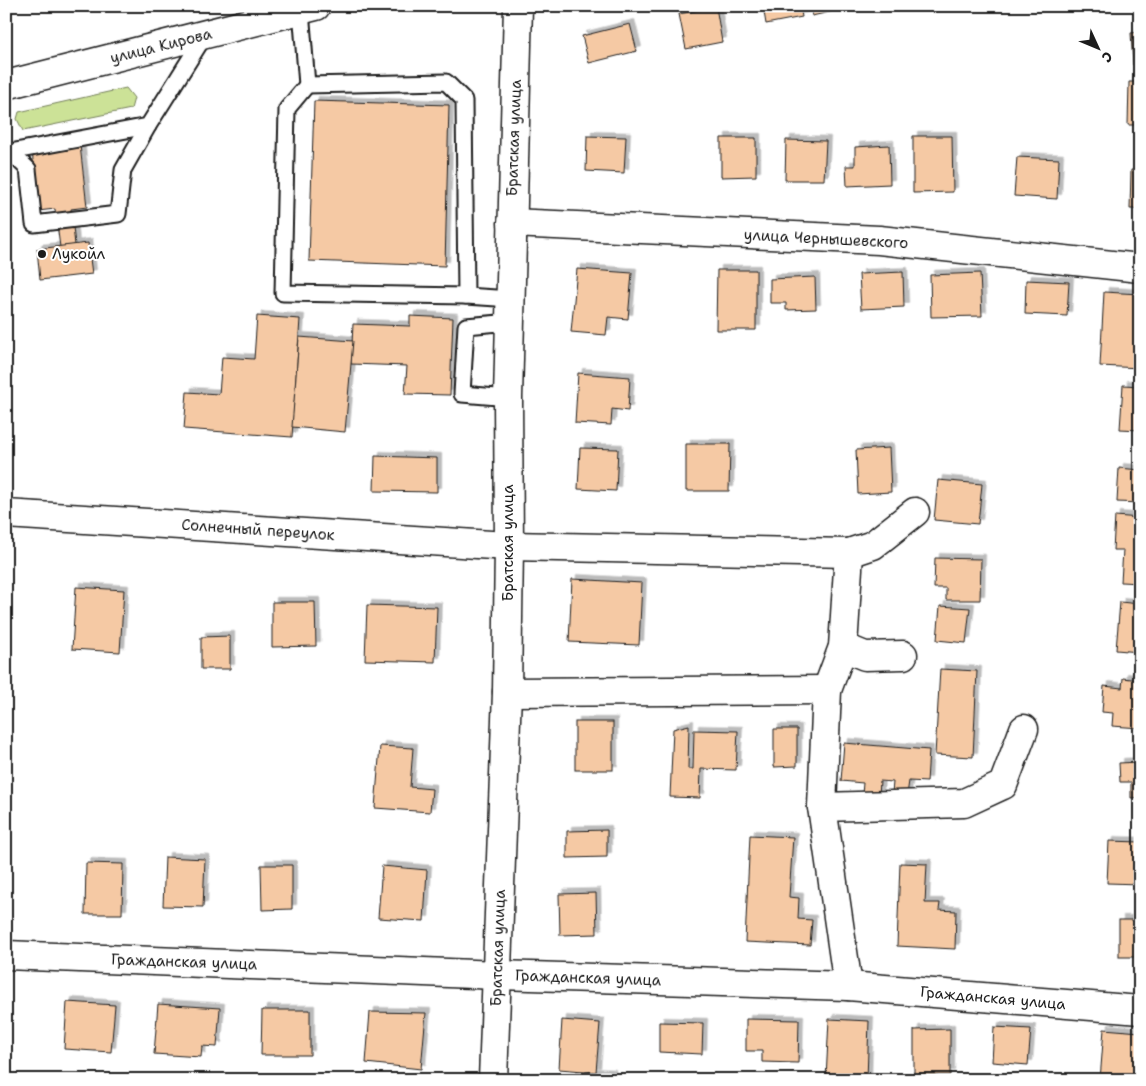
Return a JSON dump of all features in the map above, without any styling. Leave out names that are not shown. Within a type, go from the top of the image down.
[{"type":"street","name":"Братская улица","points":[[493,1080],[507,692],[509,546],[508,398],[518,6]]},
{"type":"street","name":"улица Кирова","points":[[6,85],[309,8]]},
{"type":"street","name":"улица Чернышевского","points":[[512,223],[879,240],[1140,268]]},
{"type":"street","points":[[848,986],[822,806],[827,690],[843,647],[849,553],[872,544],[915,512]]},
{"type":"street","name":"Солнечный переулок","points":[[6,514],[509,546],[849,553]]},
{"type":"street","points":[[843,647],[865,656],[903,655]]},
{"type":"street","points":[[507,692],[827,690]]},
{"type":"street","points":[[822,806],[964,802],[1003,785],[1024,729]]},
{"type":"street","name":"Гражданская улица","points":[[6,955],[498,975],[848,986],[1140,1010]]},
{"type":"lane","points":[[309,8],[307,85],[287,110],[283,293],[466,296],[510,310]]},
{"type":"lane","points":[[8,150],[28,168],[34,224],[118,214],[123,170],[205,35]]},
{"type":"lane","points":[[307,85],[446,82],[464,100],[466,296]]},
{"type":"lane","points":[[8,150],[148,126]]},
{"type":"lane","points":[[508,398],[462,394],[466,326],[510,310]]},
{"type":"green space","points":[[126,88],[134,98],[131,109],[23,131],[17,119],[19,112]]},
{"type":"building","points":[[763,6],[800,6],[802,17],[766,24]]},
{"type":"building","points":[[810,6],[856,6],[812,16]]},
{"type":"building","points":[[716,7],[722,42],[686,49],[679,14]]},
{"type":"building","points":[[630,24],[637,51],[589,63],[582,36]]},
{"type":"building","points":[[1140,32],[1140,65],[1133,65],[1131,33]]},
{"type":"building","points":[[1129,82],[1140,82],[1140,125],[1128,125]]},
{"type":"building","points":[[314,101],[449,105],[445,266],[309,261]]},
{"type":"building","points":[[587,136],[626,137],[624,173],[586,171]]},
{"type":"building","points":[[913,136],[952,136],[953,192],[913,193]]},
{"type":"building","points":[[721,138],[756,138],[756,176],[721,177]]},
{"type":"building","points":[[786,140],[826,141],[824,180],[785,180]]},
{"type":"building","points":[[80,145],[87,207],[71,209],[75,245],[60,247],[55,209],[38,211],[32,150]]},
{"type":"building","points":[[889,145],[890,184],[847,186],[846,166],[855,166],[855,147]]},
{"type":"building","points":[[1017,157],[1059,159],[1057,199],[1014,196]]},
{"type":"building","points":[[1131,170],[1140,170],[1140,209],[1130,209]]},
{"type":"building","points":[[88,243],[92,274],[40,280],[37,249]]},
{"type":"building","points":[[577,269],[632,273],[628,319],[608,317],[606,335],[571,332]]},
{"type":"building","points":[[717,270],[756,270],[756,330],[716,330]]},
{"type":"building","points":[[903,272],[904,307],[861,309],[859,274]]},
{"type":"building","points":[[980,273],[982,316],[931,317],[930,275]]},
{"type":"building","points":[[815,277],[816,309],[786,310],[786,303],[770,303],[770,279]]},
{"type":"building","points":[[1026,280],[1069,282],[1067,316],[1025,314]]},
{"type":"building","points":[[1104,292],[1140,294],[1140,368],[1100,366]]},
{"type":"building","points":[[257,316],[300,319],[292,437],[184,429],[187,392],[219,394],[222,357],[254,359]]},
{"type":"building","points":[[410,316],[453,318],[450,395],[405,394],[407,366],[351,364],[353,324],[410,326]]},
{"type":"building","points":[[299,337],[353,341],[345,432],[292,427]]},
{"type":"building","points":[[578,373],[630,377],[628,411],[612,409],[611,425],[575,423]]},
{"type":"building","points":[[1123,385],[1140,386],[1140,430],[1120,429]]},
{"type":"building","points":[[686,444],[730,444],[729,491],[686,491]]},
{"type":"building","points":[[580,448],[618,449],[616,491],[578,489]]},
{"type":"building","points":[[889,448],[891,492],[858,494],[856,450]]},
{"type":"building","points":[[375,456],[437,458],[437,492],[374,491]]},
{"type":"building","points":[[1119,468],[1140,470],[1140,503],[1117,502]]},
{"type":"building","points":[[938,480],[982,484],[978,524],[934,520]]},
{"type":"building","points":[[1115,516],[1140,518],[1140,583],[1121,582],[1123,550],[1113,550]]},
{"type":"building","points":[[935,558],[981,559],[980,600],[946,600],[946,588],[934,588]]},
{"type":"building","points":[[572,579],[642,583],[639,645],[569,642]]},
{"type":"building","points":[[76,587],[124,590],[120,652],[72,649]]},
{"type":"building","points":[[272,602],[315,602],[316,646],[272,647]]},
{"type":"building","points":[[1120,602],[1140,604],[1140,652],[1116,650]]},
{"type":"building","points":[[367,605],[437,607],[435,662],[365,660]]},
{"type":"building","points":[[940,606],[970,608],[966,643],[937,640]]},
{"type":"building","points":[[230,636],[230,669],[201,669],[201,637]]},
{"type":"building","points":[[940,669],[977,671],[973,757],[935,755]]},
{"type":"building","points":[[1123,678],[1140,680],[1140,728],[1112,726],[1113,713],[1102,712],[1104,686],[1122,688]]},
{"type":"building","points":[[575,722],[613,722],[613,770],[575,770]]},
{"type":"building","points":[[689,725],[688,769],[693,769],[694,730],[738,731],[736,770],[701,769],[700,798],[670,797],[673,729]]},
{"type":"building","points":[[774,729],[797,729],[797,766],[774,767]]},
{"type":"building","points":[[844,743],[929,750],[927,782],[909,781],[907,795],[892,793],[893,782],[880,781],[879,795],[862,794],[863,783],[841,781]]},
{"type":"building","points":[[380,746],[413,748],[410,787],[432,789],[430,812],[375,808]]},
{"type":"building","points":[[1140,762],[1140,797],[1131,798],[1131,782],[1120,782],[1119,763]]},
{"type":"building","points":[[607,830],[607,857],[567,858],[567,831]]},
{"type":"building","points":[[750,835],[793,837],[789,897],[799,898],[798,919],[812,920],[810,945],[745,942]]},
{"type":"building","points":[[1109,841],[1140,842],[1140,884],[1107,883]]},
{"type":"building","points":[[165,857],[205,859],[203,907],[163,906]]},
{"type":"building","points":[[86,863],[123,864],[122,914],[85,914]]},
{"type":"building","points":[[900,863],[927,864],[925,903],[940,903],[939,910],[956,911],[955,949],[897,946]]},
{"type":"building","points":[[261,865],[292,865],[292,909],[262,910]]},
{"type":"building","points":[[382,866],[427,870],[424,921],[378,918]]},
{"type":"building","points":[[596,893],[597,934],[560,935],[559,894]]},
{"type":"building","points":[[1119,920],[1140,920],[1140,957],[1119,957]]},
{"type":"building","points":[[67,1002],[115,1005],[111,1052],[64,1049]]},
{"type":"building","points":[[158,1004],[220,1008],[217,1047],[202,1046],[201,1057],[154,1054]]},
{"type":"building","points":[[262,1010],[310,1010],[310,1055],[261,1055]]},
{"type":"building","points":[[370,1012],[426,1013],[421,1069],[366,1063]]},
{"type":"building","points":[[746,1019],[799,1020],[798,1063],[762,1062],[762,1051],[746,1051]]},
{"type":"building","points":[[829,1019],[869,1021],[867,1080],[826,1079]]},
{"type":"building","points":[[562,1020],[600,1023],[596,1072],[559,1069]]},
{"type":"building","points":[[659,1022],[703,1023],[702,1054],[659,1052]]},
{"type":"building","points":[[994,1027],[1031,1029],[1028,1065],[992,1062]]},
{"type":"building","points":[[950,1029],[950,1075],[914,1075],[914,1030]]},
{"type":"building","points":[[1104,1029],[1140,1032],[1140,1080],[1100,1080]]},
{"type":"building","points":[[576,1072],[611,1074],[611,1080],[576,1080]]},
{"type":"place","name":"Лукойл","points":[[42,254]]}]
